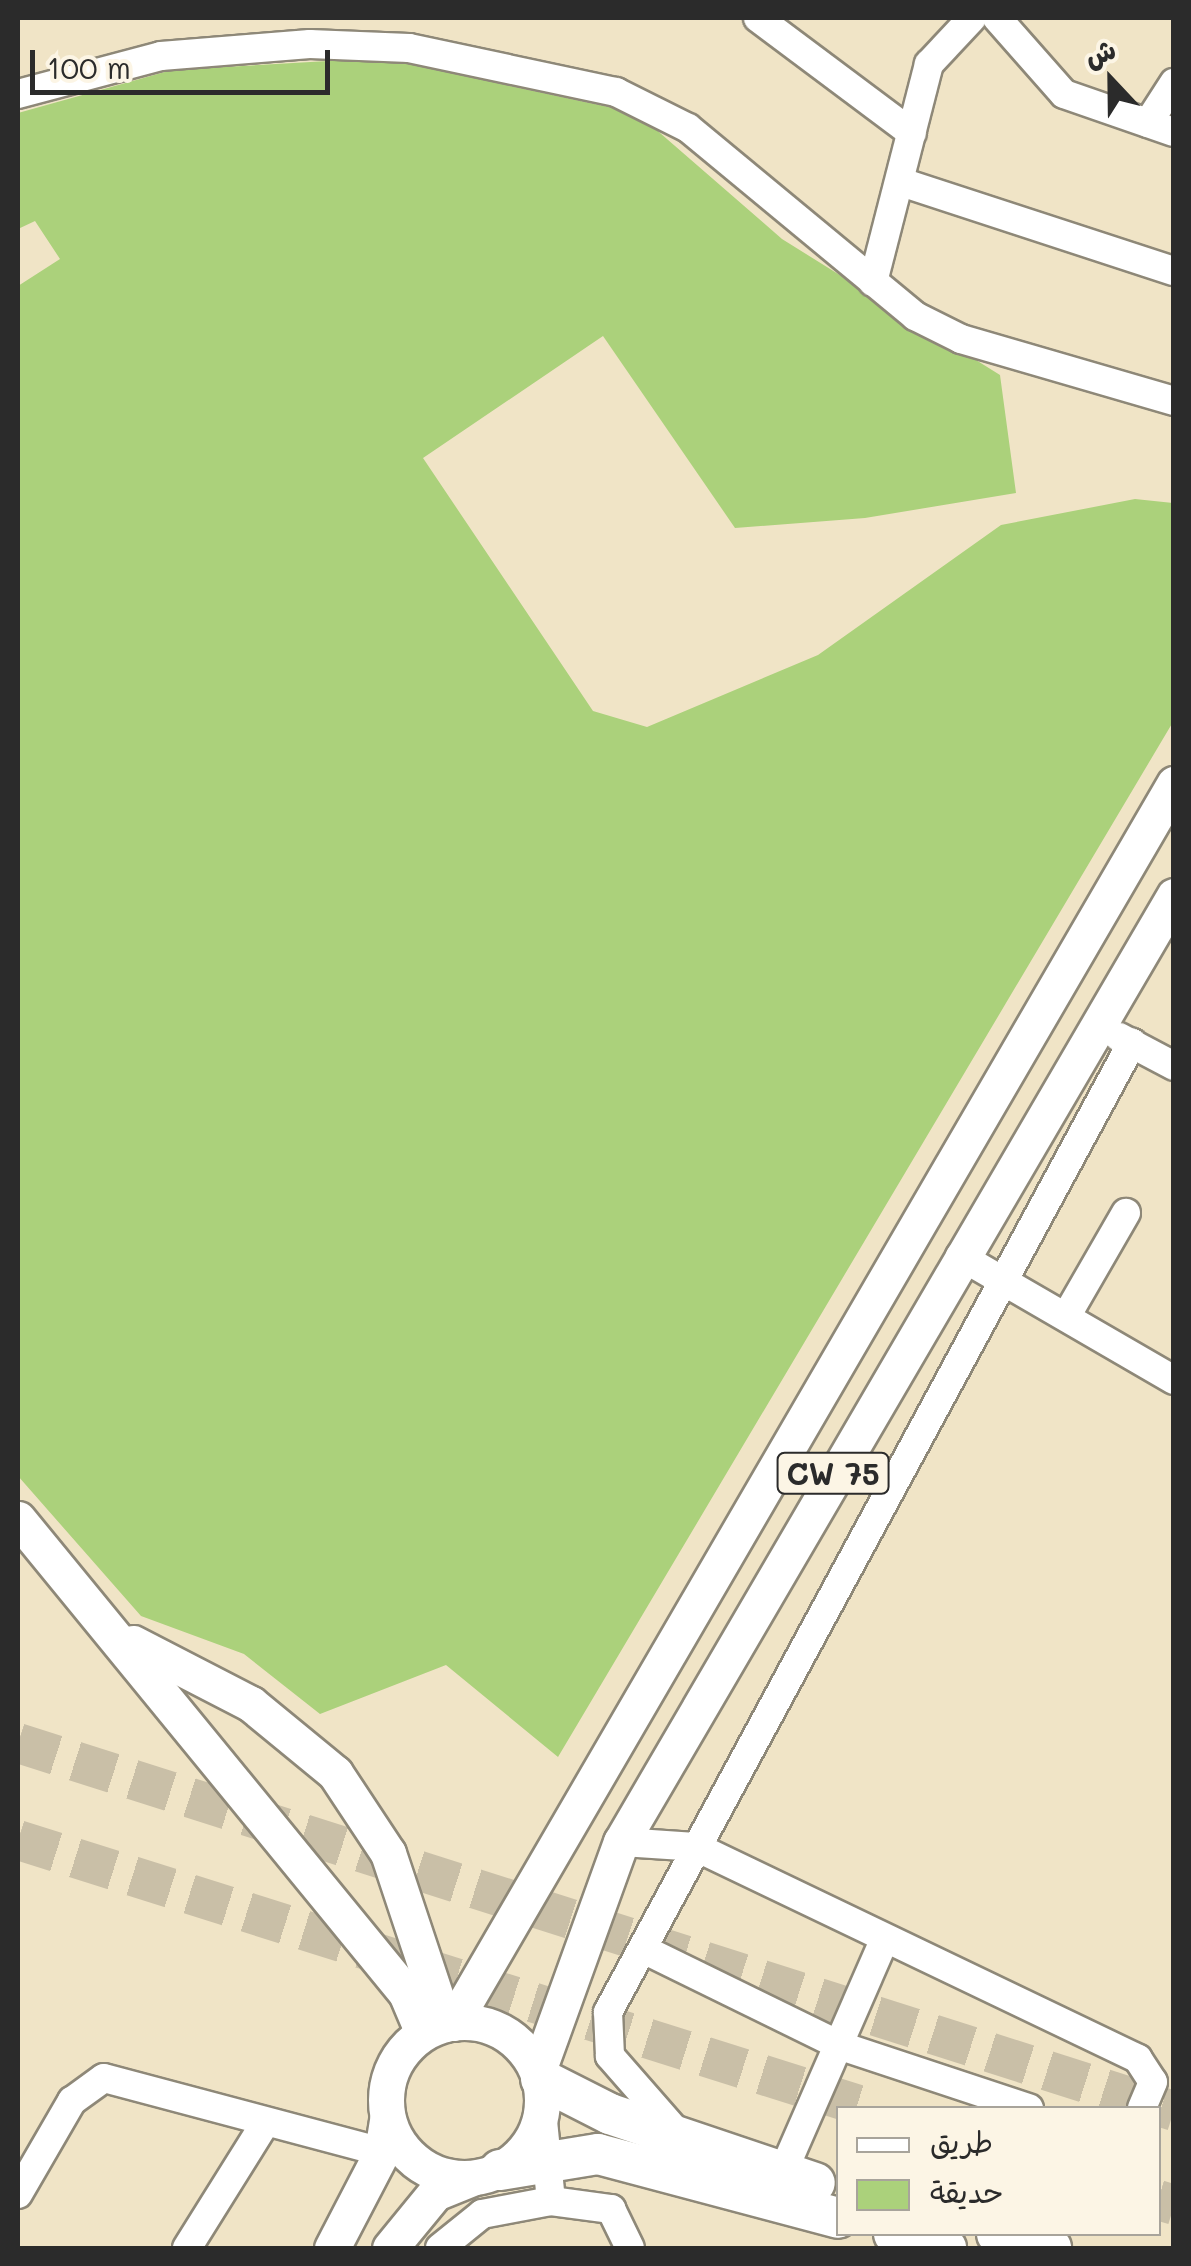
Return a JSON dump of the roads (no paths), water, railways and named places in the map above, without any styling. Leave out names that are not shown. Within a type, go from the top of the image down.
[{"type":"highway","points":[[540,2087],[782,2174],[836,2189]]},
{"type":"highway","points":[[486,2174],[546,2157],[647,2162],[836,2217]]},
{"type":"highway","points":[[901,2236],[946,2248]]},
{"type":"highway","points":[[1005,2236],[1052,2248]]},
{"type":"main road","points":[[332,2248],[385,2136],[396,2061],[440,2027],[1174,784]]},
{"type":"main road","name":"CW 75","points":[[540,2087],[621,1842],[960,1256],[1174,896]]},
{"type":"main road","points":[[18,1519],[119,1636],[406,1993],[440,2027],[502,2032],[540,2087],[528,2146],[486,2174],[435,2194],[390,2248]]},
{"type":"main road","points":[[119,1636],[251,1704],[335,1774],[388,1852],[440,2027]]},
{"type":"main road","points":[[385,2136],[428,2170],[486,2174]]},
{"type":"street","points":[[758,18],[801,30],[912,132]]},
{"type":"street","points":[[873,282],[930,64],[972,18]]},
{"type":"street","points":[[998,18],[1044,80],[1098,111],[1161,128],[1174,82]]},
{"type":"street","points":[[18,94],[161,56],[274,45],[409,48],[616,92],[688,128],[873,282],[961,340],[1174,401]]},
{"type":"street","points":[[901,182],[1174,271]]},
{"type":"street","points":[[1096,1025],[1174,1066]]},
{"type":"street","points":[[682,2136],[620,2074],[604,2035],[696,1847],[1132,1044]]},
{"type":"street","points":[[1067,1315],[1126,1213]]},
{"type":"street","points":[[960,1256],[1174,1380]]},
{"type":"street","points":[[621,1842],[696,1847],[884,1941],[1138,2059],[1153,2082],[1143,2106]]},
{"type":"street","points":[[782,2174],[884,1941]]},
{"type":"street","points":[[645,1950],[840,2046],[1023,2106]]},
{"type":"street","points":[[18,2194],[89,2082],[116,2077],[265,2123],[385,2136]]},
{"type":"street","points":[[540,2087],[551,2201]]},
{"type":"street","points":[[187,2248],[265,2123]]},
{"type":"street","points":[[440,2248],[482,2214],[551,2201],[611,2209],[630,2248]]},
{"type":"tunnel","points":[[18,1743],[1158,2106]]},
{"type":"tunnel","points":[[18,1840],[862,2106]]},
{"type":"tunnel","points":[[1161,2107],[1174,2111]]},
{"type":"tunnel","points":[[1161,2201],[1174,2205]]}]
